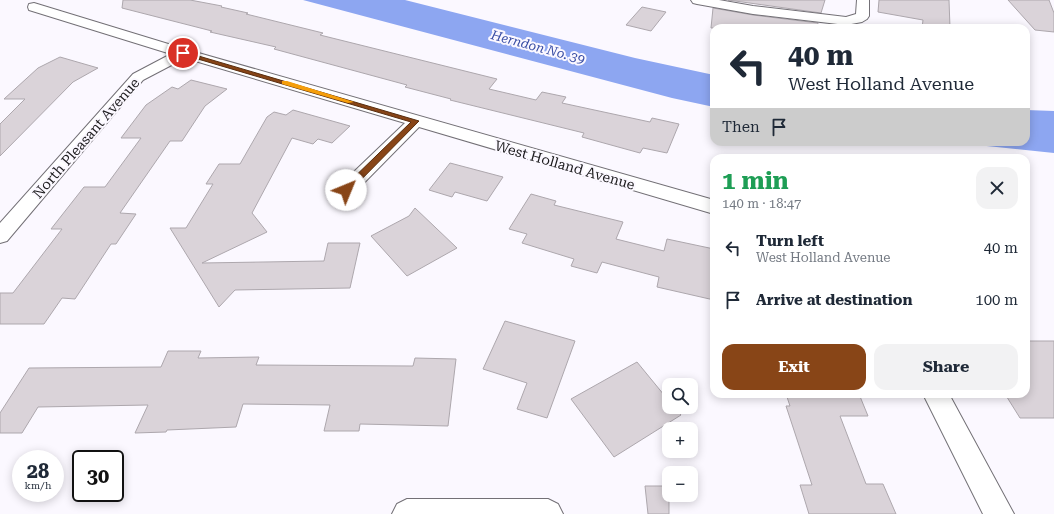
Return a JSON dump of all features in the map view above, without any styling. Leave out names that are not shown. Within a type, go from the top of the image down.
[{"type":"street","points":[[697,0],[754,10],[846,21],[857,19],[862,16],[863,0]]},
{"type":"street","name":"West Holland Avenue","points":[[34,7],[183,53],[710,207]]},
{"type":"street","name":"North Pleasant Avenue","points":[[0,236],[138,77],[183,53]]},
{"type":"street","points":[[346,190],[416,121]]},
{"type":"street","points":[[938,398],[999,514]]},
{"type":"street","points":[[407,514],[548,514]]},
{"type":"water","name":"Herndon No. 39","points":[[303,0],[405,0],[635,58],[710,74],[710,106],[672,98]]},
{"type":"water","points":[[1030,110],[1054,111],[1054,153],[987,146],[1030,146]]},
{"type":"building","points":[[123,0],[190,0],[222,6],[221,7],[248,13],[246,14],[323,33],[320,35],[497,79],[489,89],[536,100],[542,92],[566,97],[562,103],[650,122],[652,118],[679,124],[667,153],[643,148],[640,153],[582,137],[584,133],[450,100],[451,99],[405,87],[407,85],[274,49],[276,47],[210,32],[212,31],[122,8]]},
{"type":"building","points":[[728,0],[825,0],[821,13]]},
{"type":"building","points":[[879,0],[949,0],[950,24],[922,24],[923,20],[878,12]]},
{"type":"building","points":[[1008,0],[1049,0],[1054,13],[1054,32],[1035,30]]},
{"type":"building","points":[[642,7],[666,12],[651,31],[626,25]]},
{"type":"building","points":[[713,8],[753,15],[818,23],[818,24],[711,24]]},
{"type":"building","points":[[60,57],[98,68],[73,82],[0,156],[0,124],[25,99],[4,99],[38,68]]},
{"type":"building","points":[[191,80],[227,89],[205,106],[182,141],[170,141],[120,213],[136,214],[116,244],[111,244],[75,299],[62,298],[44,324],[0,324],[0,293],[13,293],[62,229],[51,229],[84,187],[105,187],[141,138],[121,138],[146,105],[172,87],[178,89]]},
{"type":"building","points":[[293,110],[350,126],[332,143],[318,139],[313,144],[292,138],[252,213],[267,232],[202,263],[324,261],[328,243],[360,243],[350,288],[235,290],[219,307],[170,228],[186,228],[213,184],[206,184],[219,164],[240,164],[267,117],[274,112],[286,115]]},
{"type":"building","points":[[450,163],[503,177],[487,201],[455,192],[452,197],[429,190]]},
{"type":"building","points":[[531,194],[556,201],[554,205],[623,222],[616,239],[664,251],[667,239],[710,248],[710,299],[657,287],[659,277],[602,262],[597,273],[571,266],[574,259],[522,243],[527,234],[509,229]]},
{"type":"building","points":[[415,208],[457,248],[407,276],[371,236],[409,216]]},
{"type":"building","points":[[505,321],[575,341],[547,418],[517,409],[527,383],[483,369]]},
{"type":"building","points":[[1030,341],[1054,341],[1054,418],[1020,418],[1008,398],[1030,398]]},
{"type":"building","points":[[168,351],[201,351],[198,358],[259,357],[256,365],[413,366],[415,358],[456,359],[448,426],[360,424],[359,431],[324,431],[330,405],[243,404],[236,427],[135,433],[148,405],[38,407],[22,433],[0,433],[0,413],[29,368],[161,367]]},
{"type":"building","points":[[637,362],[662,392],[662,414],[681,415],[670,422],[662,422],[662,427],[614,457],[571,399]]},
{"type":"building","points":[[787,398],[861,398],[868,416],[840,416],[866,484],[883,484],[896,514],[809,514],[800,485],[812,485],[786,406],[790,406]]},
{"type":"building","points":[[645,486],[662,486],[662,502],[669,502],[669,514],[648,514]]},
{"type":"slow traffic","points":[[285,83],[350,102]]},
{"type":"route","points":[[183,53],[416,121],[346,190]]}]
